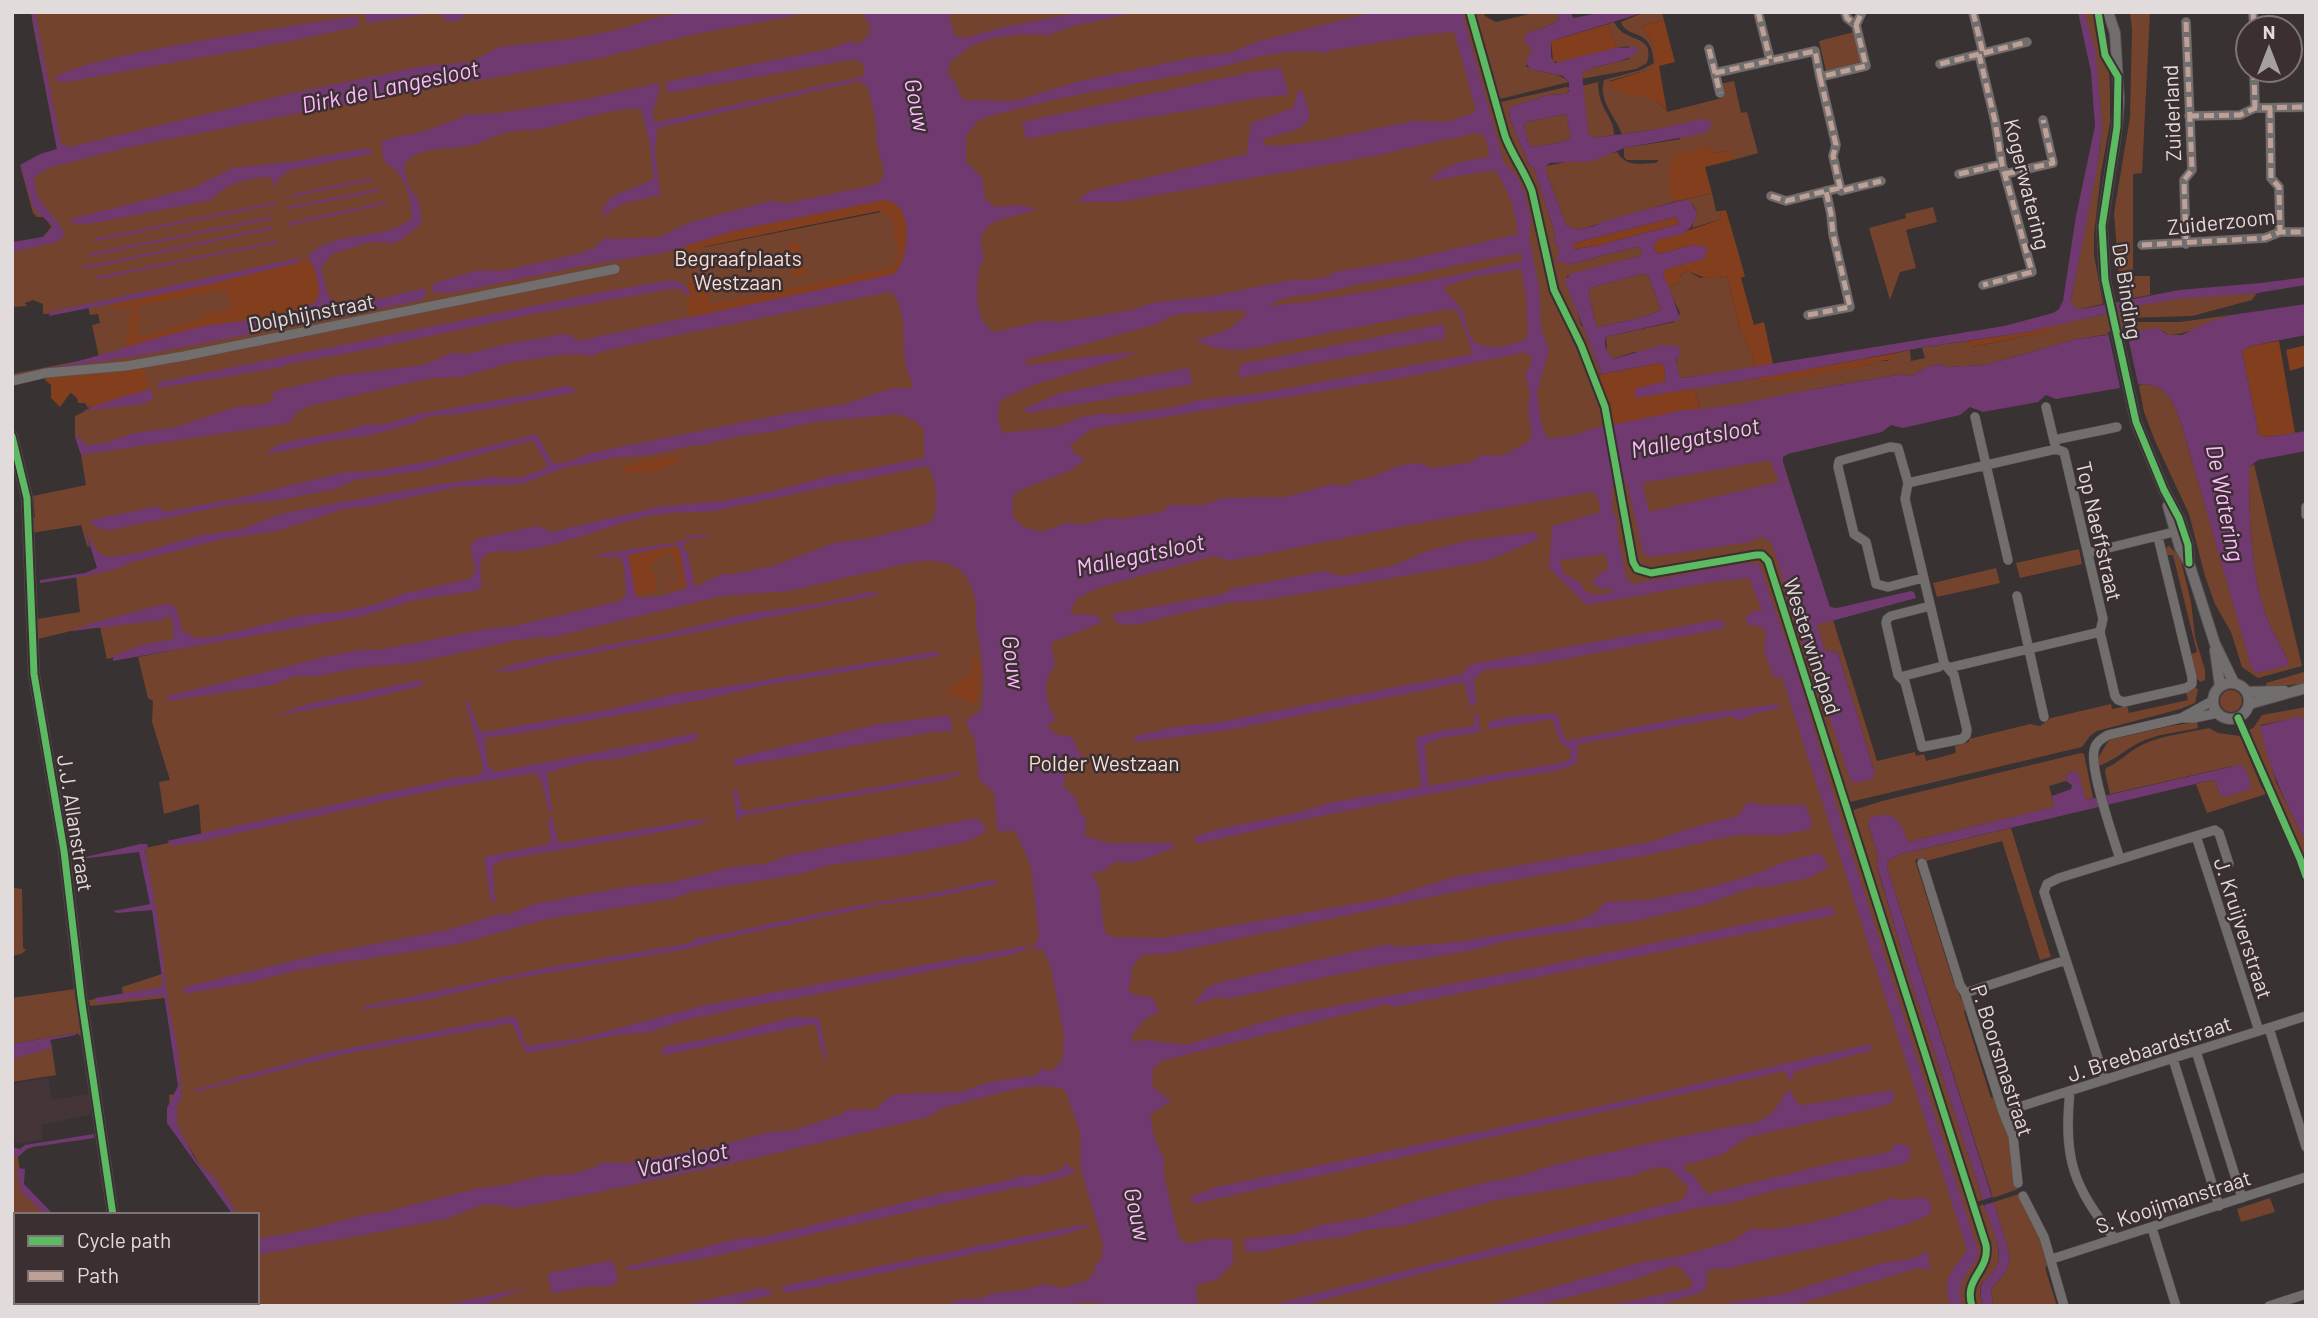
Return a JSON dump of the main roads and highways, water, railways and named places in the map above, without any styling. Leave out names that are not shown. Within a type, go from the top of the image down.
[{"type":"water","name":"Dirk de Langesloot","points":[[31,12],[35,12],[61,144],[70,147],[293,93],[423,66],[470,62],[499,47],[572,39],[621,29],[658,17],[694,12],[813,12],[686,36],[601,58],[476,81],[448,83],[125,148],[45,169],[34,178],[37,192],[65,235],[57,242],[12,252],[12,242],[43,237],[53,227],[33,207],[20,165],[40,154],[57,149]]},
{"type":"water","points":[[466,12],[460,20],[452,21],[433,13],[367,23],[365,13]]},
{"type":"water","points":[[862,12],[953,12],[949,18],[955,36],[966,38],[1004,27],[1083,12],[1137,12],[1073,26],[1048,35],[1021,34],[993,38],[972,45],[950,62],[948,75],[964,100],[1015,101],[1076,82],[1190,58],[1229,53],[1259,41],[1374,12],[1462,12],[1504,163],[1517,176],[1531,220],[1529,235],[1539,288],[1541,329],[1549,349],[1537,392],[1541,424],[1548,439],[1679,411],[1729,406],[1903,374],[1911,376],[1939,364],[1948,367],[1985,365],[2077,339],[2158,328],[2168,335],[2182,335],[2231,315],[2306,304],[2306,335],[2251,346],[2242,351],[2259,436],[2306,431],[2306,451],[2258,460],[2249,467],[2255,574],[2265,614],[2288,665],[2258,673],[2252,669],[2181,423],[2168,396],[2152,385],[2143,384],[2056,399],[2046,395],[2038,402],[1983,412],[1970,407],[1960,415],[1903,428],[1891,425],[1882,432],[1783,457],[1830,607],[1837,608],[1911,591],[1916,598],[1817,625],[1825,650],[1838,653],[1874,770],[1875,775],[1864,781],[1851,782],[1772,544],[1762,536],[1750,542],[1651,557],[1643,553],[1627,483],[1612,484],[1612,509],[1617,521],[1627,580],[1634,584],[1716,568],[1759,564],[1798,675],[1830,785],[1979,1254],[1961,1283],[1963,1306],[1950,1306],[1947,1288],[1950,1276],[1967,1250],[1782,677],[1774,678],[1764,651],[1766,631],[1759,626],[1748,625],[1745,618],[1753,611],[1762,610],[1749,578],[1712,582],[1587,605],[1549,568],[1552,526],[1600,512],[1596,494],[1591,492],[1229,561],[1214,556],[1100,587],[1076,599],[1070,614],[1096,615],[1102,622],[1051,643],[1055,666],[1047,680],[1046,693],[1056,721],[1049,723],[1048,727],[1056,734],[1072,737],[1082,757],[1066,770],[1063,787],[1075,796],[1080,813],[1086,818],[1085,836],[1110,843],[1172,843],[1174,848],[1131,863],[1117,861],[1105,869],[1105,872],[1092,874],[1099,886],[1104,930],[1111,937],[1163,938],[1387,898],[1454,877],[1651,842],[1690,828],[1738,816],[1748,802],[1761,805],[1805,805],[1811,819],[1811,829],[1781,835],[1738,835],[1473,888],[1171,953],[1142,955],[1130,970],[1132,975],[1128,990],[1132,994],[1153,998],[1159,1013],[1146,1018],[1131,1036],[1134,1042],[1146,1040],[1185,1045],[1288,1015],[1519,971],[1832,906],[1835,915],[1394,1007],[1387,1004],[1161,1061],[1153,1069],[1152,1086],[1171,1101],[1150,1114],[1154,1137],[1164,1159],[1164,1176],[1179,1238],[1188,1244],[1209,1239],[1232,1239],[1233,1242],[1233,1264],[1216,1280],[1198,1284],[1196,1287],[1198,1306],[1108,1306],[1087,1302],[1027,1307],[945,1306],[960,1299],[980,1299],[990,1294],[1028,1289],[1043,1284],[1063,1288],[1086,1281],[1097,1271],[1093,1269],[1102,1257],[1103,1243],[1081,1170],[1080,1131],[1063,1089],[1040,1086],[948,1106],[929,1117],[720,1166],[517,1208],[496,1204],[481,1205],[446,1219],[259,1255],[259,1239],[307,1230],[475,1189],[541,1176],[573,1174],[598,1166],[602,1162],[629,1163],[721,1145],[770,1132],[795,1130],[847,1110],[876,1109],[889,1097],[897,1094],[961,1092],[989,1082],[1037,1075],[1041,1068],[1052,1070],[1063,1060],[1064,1035],[1050,964],[1043,950],[1030,948],[1036,944],[1039,935],[1031,866],[1016,833],[1013,830],[1000,832],[997,828],[994,792],[979,779],[975,740],[966,723],[981,710],[983,689],[973,590],[962,572],[946,563],[913,562],[789,591],[721,596],[549,638],[517,640],[413,663],[356,668],[317,676],[295,676],[272,685],[167,701],[168,696],[325,657],[514,626],[620,601],[626,595],[624,566],[620,557],[595,555],[680,542],[690,536],[709,536],[688,539],[683,546],[688,554],[695,587],[722,574],[773,566],[834,543],[870,538],[926,524],[934,519],[936,499],[935,484],[927,466],[714,511],[649,516],[551,545],[493,552],[485,555],[481,561],[482,586],[476,591],[415,600],[362,616],[113,661],[113,656],[141,645],[173,639],[170,615],[162,620],[71,631],[164,604],[174,606],[180,619],[181,630],[196,638],[213,637],[304,615],[373,605],[406,593],[470,579],[476,570],[470,547],[476,539],[537,526],[551,532],[658,507],[721,501],[924,458],[924,429],[915,421],[899,414],[814,422],[651,455],[618,457],[563,468],[522,484],[457,487],[370,506],[343,509],[277,531],[222,539],[128,563],[100,573],[40,583],[40,580],[85,573],[97,568],[85,529],[97,550],[110,557],[138,553],[198,536],[243,529],[299,510],[429,486],[494,477],[519,478],[547,468],[547,465],[533,440],[424,470],[355,480],[335,489],[274,501],[234,504],[110,530],[100,529],[91,523],[92,520],[158,506],[164,512],[239,498],[346,472],[374,471],[430,461],[537,434],[552,463],[563,463],[591,453],[845,404],[893,388],[911,388],[913,384],[905,361],[902,315],[899,303],[893,293],[889,292],[673,336],[592,356],[561,355],[513,362],[461,377],[432,378],[308,406],[296,412],[291,422],[283,424],[81,455],[75,437],[80,437],[86,445],[105,443],[135,433],[177,427],[236,407],[265,404],[274,400],[272,392],[342,375],[423,365],[451,353],[467,354],[564,334],[573,336],[576,341],[582,340],[894,274],[904,256],[907,231],[901,209],[883,200],[733,231],[662,253],[587,265],[451,293],[433,293],[432,287],[435,283],[478,270],[501,271],[578,254],[594,248],[606,237],[660,237],[691,222],[770,201],[788,203],[875,185],[881,181],[884,172],[877,143],[876,123],[868,87],[858,81],[657,128],[655,151],[660,195],[624,203],[605,214],[603,220],[603,210],[612,197],[654,178],[649,140],[641,110],[610,112],[547,128],[504,133],[473,145],[420,153],[406,162],[404,170],[409,187],[418,199],[422,220],[419,226],[396,243],[369,242],[332,254],[321,268],[327,292],[333,302],[361,303],[425,288],[423,300],[137,356],[47,369],[203,326],[286,313],[317,301],[319,289],[316,272],[308,256],[319,247],[332,242],[388,231],[412,218],[405,185],[397,172],[384,161],[381,141],[428,130],[464,115],[498,113],[582,100],[659,83],[653,115],[653,120],[658,122],[864,76],[864,65],[855,59],[673,92],[667,92],[666,82],[833,48],[850,41],[858,44],[869,35],[870,26]],"holes":[[[1454,32],[1476,110],[1473,113],[1447,122],[1413,121],[1319,141],[1264,145],[1263,140],[1305,124],[1309,113],[1303,91],[1298,91],[1293,108],[1251,123],[1247,154],[1090,191],[1076,202],[1119,202],[1379,155],[1479,133],[1483,134],[1489,149],[1488,157],[1449,167],[1429,181],[1495,170],[1511,200],[1518,234],[1407,260],[1335,272],[1327,277],[1291,280],[1212,296],[1151,303],[1132,310],[1063,322],[1040,321],[996,332],[984,322],[977,295],[979,269],[983,259],[983,233],[995,222],[1037,210],[1021,205],[995,207],[985,199],[982,177],[966,162],[966,135],[975,122],[1052,100],[1220,67],[1262,56],[1286,52],[1318,51],[1324,54],[1328,51]],[[1520,253],[1523,258],[1520,261],[1423,282],[1268,306],[1292,297]],[[1521,269],[1526,296],[1528,337],[1514,344],[1496,347],[1480,345],[1474,341],[1461,308],[1444,287],[1472,277]],[[1448,309],[1457,310],[1473,354],[1262,393],[1198,400],[1175,407],[1124,414],[1098,414],[1081,417],[1058,427],[1003,433],[1001,429],[998,417],[1001,400],[1033,385],[1138,353],[1028,365],[1026,360],[1157,324],[1179,314],[1235,310],[1246,311],[1246,315],[1229,329],[1195,341],[1221,349],[1243,350]],[[1521,353],[1532,355],[1525,374],[1530,392],[1528,410],[1532,436],[1528,442],[1502,456],[1483,455],[1468,463],[1433,468],[1417,463],[1397,466],[1346,486],[1331,484],[1287,497],[1224,498],[1203,505],[1171,505],[1161,512],[1123,519],[1106,518],[1087,524],[1066,523],[1041,532],[1022,526],[1012,515],[1013,496],[1018,491],[1071,470],[1086,459],[1076,455],[1070,446],[1091,429],[1396,379]],[[1770,460],[1779,482],[1649,512],[1642,483]],[[676,545],[680,551],[687,589],[654,597],[636,596],[628,555]],[[1605,554],[1609,568],[1591,583],[1601,589],[1614,588],[1610,593],[1596,595],[1584,591],[1580,582],[1564,574],[1560,560]]]},
{"type":"water","points":[[1557,12],[1571,12],[1573,18],[1605,12],[1645,12],[1551,41],[1551,57],[1555,63],[1615,48],[1638,47],[1638,51],[1632,56],[1582,73],[1588,133],[1594,138],[1658,129],[1701,119],[1712,124],[1706,133],[1624,148],[1593,161],[1550,163],[1546,166],[1566,225],[1578,230],[1679,201],[1690,201],[1697,212],[1688,230],[1657,240],[1653,248],[1659,254],[1692,245],[1708,247],[1704,259],[1666,269],[1663,274],[1679,320],[1606,337],[1606,349],[1613,359],[1662,345],[1678,346],[1681,354],[1676,360],[1678,373],[1682,378],[2004,326],[2059,309],[2063,301],[2076,216],[2095,126],[2091,72],[2078,12],[2084,12],[2096,52],[2102,131],[2071,300],[2074,308],[2082,309],[2179,290],[2306,277],[2306,285],[2257,293],[2177,299],[2028,332],[1925,347],[1635,398],[1635,389],[1666,381],[1664,366],[1660,363],[1602,374],[1565,282],[1570,274],[1640,256],[1642,249],[1635,247],[1571,264],[1557,260],[1559,247],[1554,242],[1555,233],[1534,168],[1529,165],[1509,116],[1510,107],[1548,95],[1566,94],[1569,91],[1569,82],[1563,76],[1530,69],[1526,63],[1532,49],[1524,41],[1526,34],[1559,20]],"holes":[[[1566,114],[1571,137],[1562,142],[1532,147],[1524,125],[1527,122]],[[1676,217],[1679,224],[1596,246],[1573,249],[1574,243]],[[1641,274],[1648,275],[1661,310],[1599,327],[1596,325],[1589,295],[1590,288]]]},
{"type":"water","points":[[357,16],[359,26],[287,42],[66,82],[55,79],[71,70],[147,51]]},
{"type":"water","points":[[1281,68],[1289,95],[1246,100],[1026,139],[1022,122],[1261,70]]},
{"type":"water","points":[[372,149],[371,154],[290,170],[278,179],[275,188],[271,177],[254,178],[231,185],[211,200],[89,224],[71,223],[71,219],[193,188],[233,168],[298,161]]},
{"type":"water","points":[[299,258],[300,262],[205,285],[49,316],[50,312]]},
{"type":"water","points":[[672,280],[684,284],[691,295],[681,289],[670,289],[528,315],[282,367],[159,388],[157,385],[160,382],[596,293]]},
{"type":"water","points":[[1443,324],[1446,338],[1238,378],[1241,364]]},
{"type":"water","points":[[1188,368],[1193,384],[1027,413],[1024,409],[1060,393]]},
{"type":"water","points":[[570,386],[577,392],[459,414],[429,416],[412,424],[367,436],[338,439],[265,455],[277,445],[291,441]]},
{"type":"water","points":[[150,387],[153,399],[143,404],[82,411],[145,391]]},
{"type":"water","points":[[1535,532],[1539,539],[1486,561],[1342,587],[1229,603],[1140,624],[1126,625],[1116,622],[1113,614],[1223,594],[1231,589],[1325,571],[1340,576],[1348,575],[1392,566],[1428,551],[1466,541]]},
{"type":"water","points":[[870,592],[883,594],[513,671],[491,671],[750,613],[817,604]]},
{"type":"water","points":[[1722,619],[1725,628],[1534,665],[1486,670],[1474,678],[1476,704],[1470,706],[1464,682],[1224,731],[1135,742],[1134,736],[1180,726],[1215,723],[1462,674],[1472,664]]},
{"type":"water","points":[[938,651],[939,656],[761,686],[706,699],[484,739],[488,766],[495,772],[697,733],[698,738],[690,742],[620,758],[584,762],[547,773],[552,811],[549,812],[542,783],[536,773],[448,787],[198,842],[172,846],[167,841],[481,774],[483,765],[465,702],[468,702],[480,731],[485,732],[607,710],[674,694]]},
{"type":"water","points":[[423,681],[424,685],[367,699],[274,716],[308,704]]},
{"type":"water","points":[[1778,704],[1779,708],[1753,714],[1738,721],[1733,716],[1578,744],[1577,762],[1555,771],[1353,810],[1197,844],[1194,837],[1333,802],[1421,787],[1416,738],[1439,731],[1474,726],[1474,714],[1478,714],[1480,732],[1440,738],[1425,745],[1428,786],[1570,759],[1571,750],[1560,742],[1552,719],[1489,729],[1488,722],[1515,716],[1557,713],[1564,738],[1569,740],[1708,713]]},
{"type":"water","points":[[2301,716],[2306,725],[2306,843],[2273,771],[2260,726]]},
{"type":"water","points":[[950,717],[953,731],[931,732],[734,765],[734,759],[744,756],[879,724]]},
{"type":"water","points":[[2244,766],[2250,780],[2250,789],[2225,797],[2220,795],[2216,783],[2212,780],[1901,854],[1888,861],[1887,867],[1992,1197],[1983,1200],[1908,972],[1877,866],[1878,856],[1868,823],[1870,818],[1891,816],[1899,823],[1908,842],[2054,807],[2052,796],[2071,789],[2072,785],[2066,781],[2067,774],[2074,771],[2078,773],[2086,800]]},
{"type":"water","points":[[960,772],[961,774],[944,780],[745,815],[737,821],[733,791],[735,789],[738,791],[741,809],[746,811]]},
{"type":"water","points":[[552,817],[558,842],[563,843],[694,820],[710,820],[694,826],[502,860],[493,866],[495,902],[491,902],[484,857],[548,844],[551,841],[548,819]]},
{"type":"water","points":[[977,818],[986,832],[966,842],[898,856],[829,865],[800,874],[690,892],[672,899],[547,919],[458,944],[298,970],[248,983],[183,994],[184,987],[313,956],[452,929],[499,914],[508,915],[534,904],[625,887],[673,882],[733,867],[765,864],[790,855]]},
{"type":"water","points":[[147,844],[148,848],[145,850],[178,1051],[182,1099],[177,1104],[177,1124],[199,1164],[215,1178],[237,1213],[232,1213],[167,1123],[167,1108],[178,1086],[164,995],[96,1003],[95,998],[157,988],[163,984],[152,910],[117,913],[113,911],[150,904],[139,852],[73,860]]},
{"type":"water","points":[[1820,853],[1829,867],[1808,878],[1767,887],[1754,887],[1707,904],[1636,921],[1505,941],[1473,950],[1368,968],[1226,999],[1218,997],[1193,1005],[1207,988],[1217,983],[1388,944],[1397,947],[1458,942],[1574,922],[1595,913],[1605,902],[1649,900],[1715,886],[1787,861]]},
{"type":"water","points":[[996,879],[997,884],[879,905],[686,949],[512,979],[430,999],[362,1010],[366,1006],[546,968],[686,944],[695,941],[696,937],[703,938]]},
{"type":"water","points":[[1026,946],[1028,949],[1009,955],[740,1008],[682,1021],[651,1032],[618,1035],[526,1053],[512,1023],[344,1054],[195,1092],[193,1090],[325,1053],[508,1017],[516,1017],[526,1046],[582,1038],[705,1005]]},
{"type":"water","points":[[794,1017],[819,1018],[828,1063],[821,1050],[816,1026],[812,1024],[664,1055],[661,1053],[665,1046],[712,1038]]},
{"type":"water","points":[[76,1033],[50,1040],[52,1048],[12,1059],[12,1044]]},
{"type":"water","points":[[1870,1044],[1872,1050],[1793,1072],[1793,1079],[1789,1080],[1785,1071],[1193,1204],[1191,1197],[1216,1187],[1597,1107]]},
{"type":"water","points":[[1789,1089],[1798,1104],[1805,1105],[1892,1090],[1894,1095],[1893,1102],[1887,1105],[1748,1137],[1721,1155],[1684,1165],[1685,1171],[1693,1175],[1707,1194],[1885,1153],[1891,1151],[1894,1144],[1910,1148],[1910,1159],[1903,1164],[1767,1192],[1728,1204],[1702,1207],[1427,1272],[1301,1306],[1267,1306],[1683,1200],[1689,1188],[1669,1168],[1656,1167],[1631,1176],[1497,1200],[1403,1226],[1365,1230],[1344,1237],[1314,1240],[1259,1252],[1245,1251],[1244,1239],[1295,1234],[1322,1225],[1368,1217],[1418,1200],[1558,1164],[1758,1122],[1772,1113]]},
{"type":"water","points":[[94,1134],[94,1138],[33,1147],[18,1157],[12,1156],[12,1147],[20,1149],[25,1145]]},
{"type":"water","points":[[1065,1164],[1069,1164],[1068,1169],[1073,1167],[1075,1173],[1030,1187],[1018,1187],[697,1260],[629,1270],[626,1267],[736,1239],[767,1236],[947,1192],[1022,1176],[1046,1175],[1061,1170]]},
{"type":"water","points":[[25,1169],[24,1184],[51,1212],[61,1213],[43,1213],[20,1190],[17,1170]]},
{"type":"water","points":[[1892,1198],[1928,1199],[1932,1211],[1899,1227],[1870,1235],[1728,1269],[1714,1268],[1707,1272],[1706,1288],[1702,1292],[1656,1306],[1606,1306],[1691,1288],[1692,1281],[1680,1267],[1672,1266],[1626,1282],[1535,1306],[1484,1306],[1643,1262],[1682,1256],[1734,1240],[1751,1229],[1784,1228],[1803,1224],[1842,1215]]},
{"type":"water","points":[[1994,1202],[2010,1257],[2007,1270],[1991,1289],[1993,1306],[1983,1306],[1981,1288],[1997,1266],[1999,1258],[1996,1239],[1984,1205]]},
{"type":"water","points":[[1086,1224],[1087,1227],[1066,1234],[798,1291],[784,1292],[781,1286]]},
{"type":"water","points":[[1928,1253],[1930,1270],[1918,1268],[1792,1306],[1711,1306],[1787,1293],[1879,1264],[1915,1258]]},
{"type":"water","points":[[609,1261],[614,1263],[618,1281],[610,1286],[583,1287],[554,1293],[550,1289],[548,1274]]},
{"type":"water","points":[[529,1287],[484,1304],[439,1306]]},
{"type":"water","points":[[761,1288],[771,1290],[772,1294],[729,1306],[679,1306]]},
{"type":"waterway","points":[[292,196],[371,179]]},
{"type":"waterway","points":[[288,208],[378,190]]},
{"type":"waterway","points":[[95,240],[276,203]]},
{"type":"waterway","points":[[289,224],[385,203]]},
{"type":"waterway","points":[[90,255],[271,218]]},
{"type":"waterway","points":[[83,268],[272,228]]},
{"type":"waterway","points":[[97,278],[276,242]]},
{"type":"water label","name":"Gouw","points":[[918,105]]},
{"type":"water label","name":"Mallegatsloot","points":[[1695,437]]},
{"type":"water label","name":"De Watering","points":[[2226,503]]},
{"type":"water label","name":"Mallegatsloot","points":[[1140,554]]},
{"type":"water label","name":"Gouw","points":[[1014,662]]},
{"type":"water label","name":"Vaarsloot","points":[[682,1159]]},
{"type":"water label","name":"Gouw","points":[[1138,1214]]},
{"type":"park label","name":"Begraafplaats Westzaan","points":[[738,269]]},
{"type":"park label","name":"Polder Westzaan","points":[[1104,762]]}]
